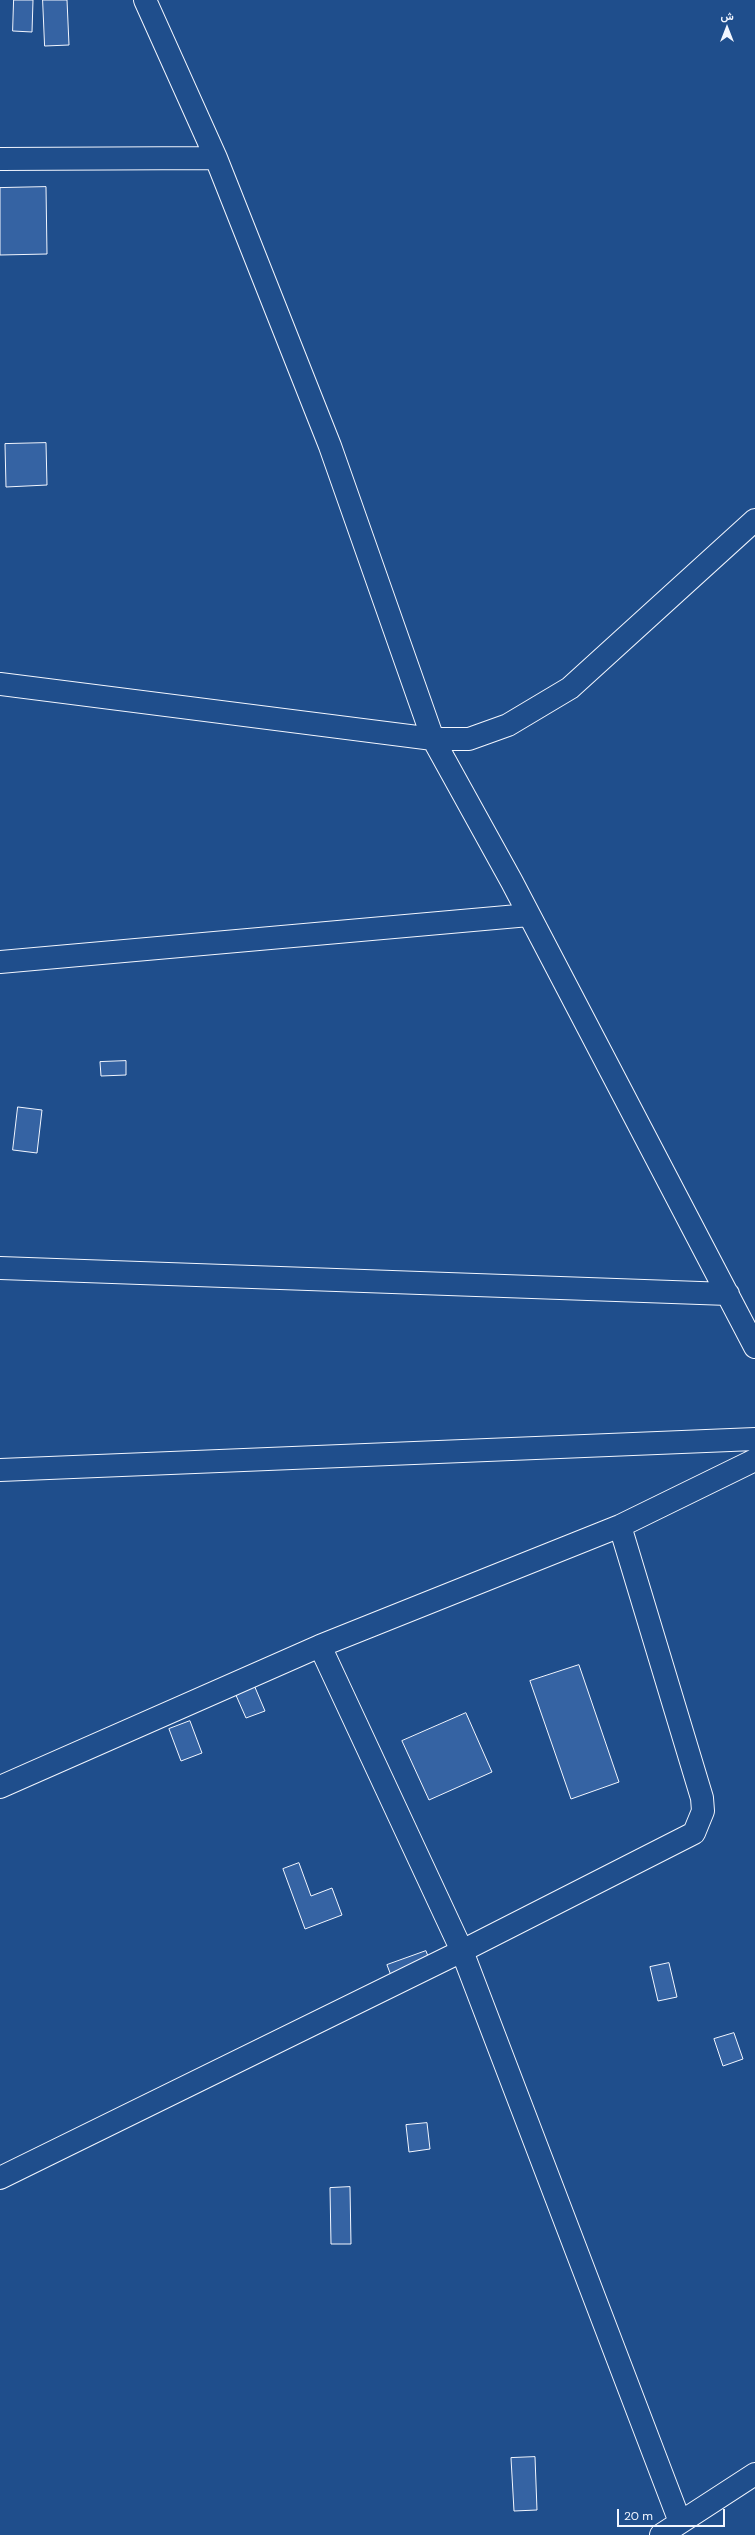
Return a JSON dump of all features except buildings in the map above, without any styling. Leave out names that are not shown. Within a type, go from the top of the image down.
[{"type":"street","points":[[145,0],[216,158],[330,446],[433,739],[529,915],[755,1347]]},
{"type":"street","points":[[0,159],[216,158]]},
{"type":"street","points":[[0,684],[433,739],[469,739],[508,725],[570,688],[755,520]]},
{"type":"street","points":[[0,962],[529,915]]},
{"type":"street","points":[[0,1268],[728,1294]]},
{"type":"street","points":[[0,1470],[755,1439]]},
{"type":"street","points":[[0,1787],[320,1646],[620,1526],[755,1460]]},
{"type":"street","points":[[0,2178],[462,1951],[694,1833],[699,1824],[703,1810],[702,1798],[620,1526]]},
{"type":"street","points":[[320,1646],[462,1951],[680,2522]]},
{"type":"street","points":[[661,2535],[755,2474]]}]
